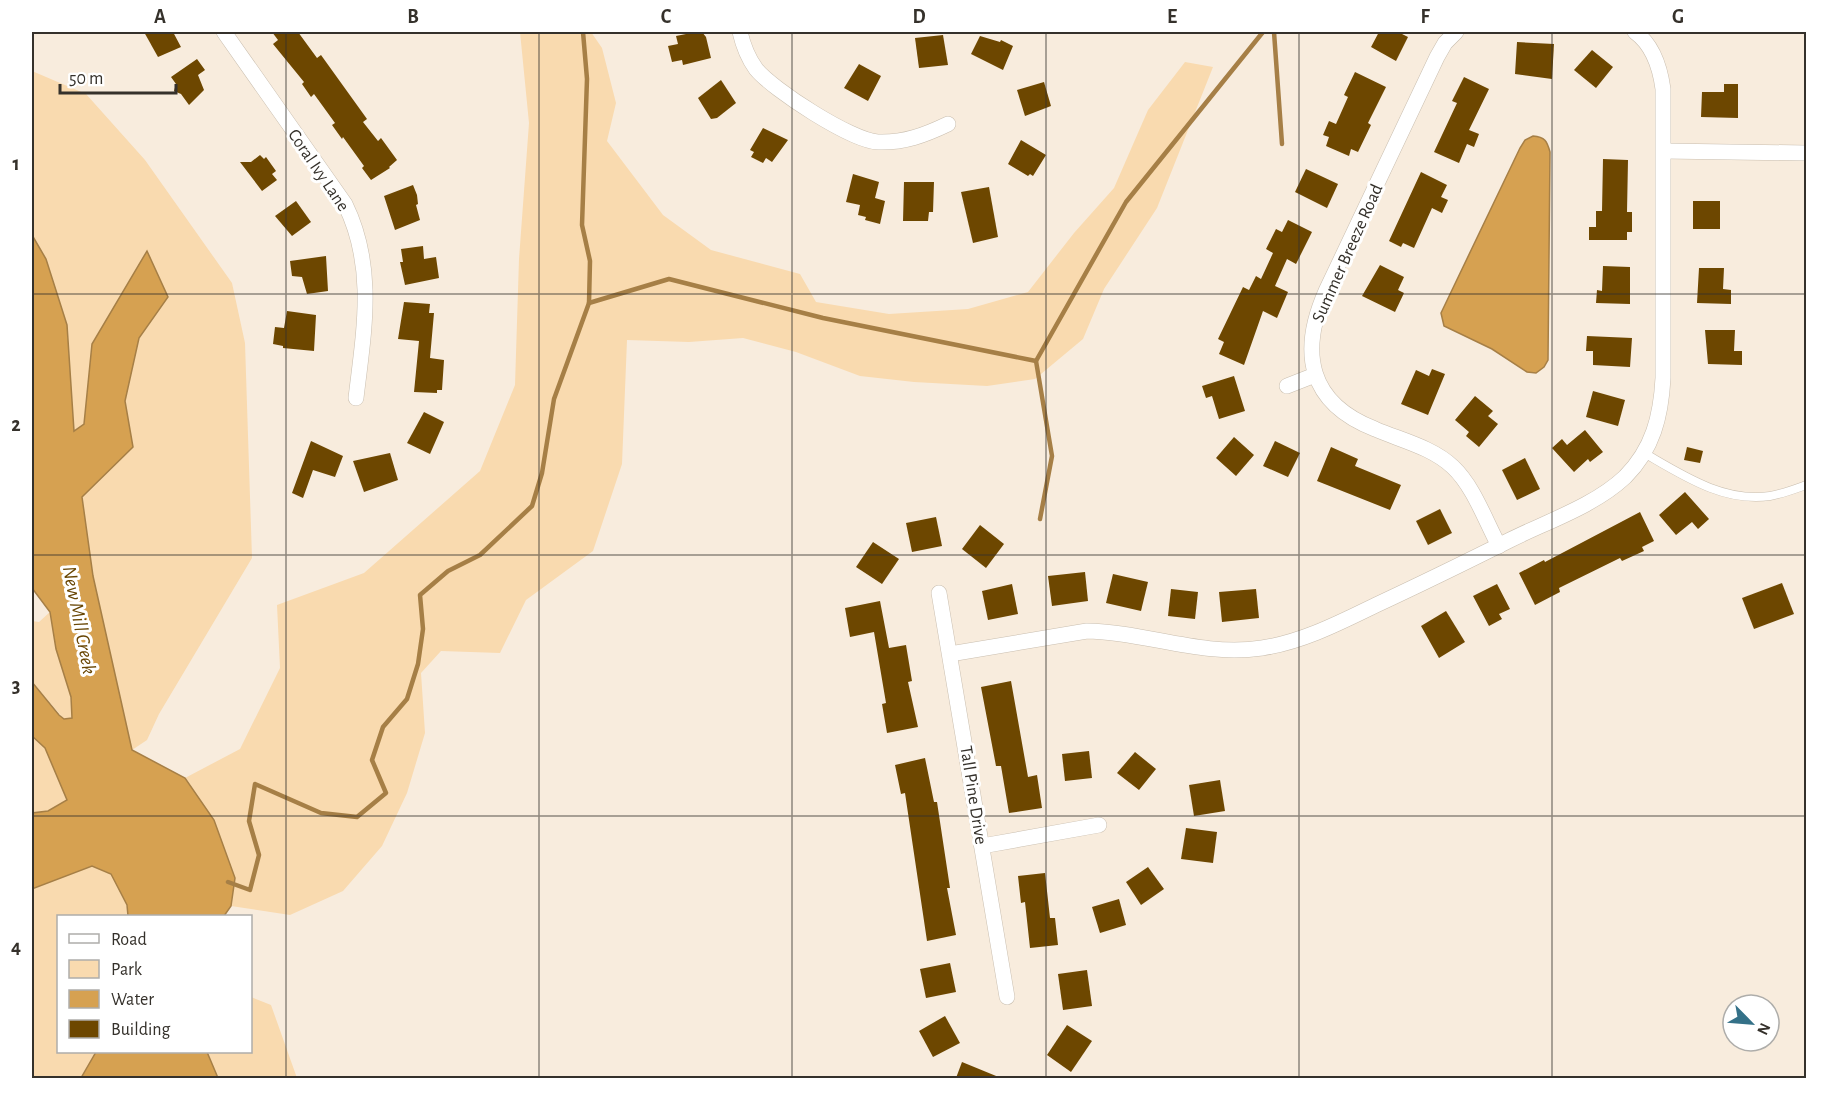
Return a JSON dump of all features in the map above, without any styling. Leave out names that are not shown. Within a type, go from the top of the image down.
[{"type":"street","name":"Coral Ivy Lane","points":[[224,32],[345,204],[355,224],[366,268],[367,292],[356,398]]},
{"type":"street","points":[[740,32],[749,57],[765,79],[797,102],[856,135],[875,142],[898,142],[914,139],[948,124]]},
{"type":"street","name":"Summer Breeze Road","points":[[1456,32],[1445,43],[1437,57],[1318,311],[1311,345],[1315,375],[1330,401],[1359,423],[1427,450],[1453,466],[1468,486],[1499,546]]},
{"type":"street","points":[[950,654],[1087,631],[1106,631],[1228,651],[1262,648],[1296,640],[1333,626],[1499,546],[1599,496],[1626,476],[1644,453],[1658,424],[1662,396],[1664,151],[1660,70],[1653,52],[1635,32]]},
{"type":"street","points":[[1664,151],[1806,153]]},
{"type":"street","points":[[1287,386],[1315,375]]},
{"type":"street","name":"Tall Pine Drive","points":[[939,593],[1007,997]]},
{"type":"street","points":[[982,846],[1099,825]]},
{"type":"lane","points":[[1644,453],[1692,481],[1731,494],[1770,496],[1806,485]]},
{"type":"green space","points":[[520,32],[591,32],[602,48],[616,103],[607,141],[663,215],[711,250],[800,274],[816,302],[889,314],[968,309],[1028,292],[1074,233],[1114,188],[1148,110],[1185,62],[1213,67],[1157,208],[1104,289],[1083,339],[1035,379],[987,386],[914,382],[860,376],[796,352],[743,338],[689,342],[627,340],[622,464],[593,551],[526,600],[500,653],[441,651],[421,673],[425,733],[407,793],[382,846],[343,891],[290,915],[231,906],[235,878],[185,778],[240,749],[280,668],[277,605],[364,573],[480,471],[515,385],[519,259],[529,123]]},
{"type":"green space","points":[[32,71],[86,94],[145,160],[232,283],[245,343],[252,558],[159,714],[147,740],[132,750],[93,576],[82,497],[133,447],[125,401],[139,337],[168,297],[92,343],[84,424],[74,431],[67,325],[46,259],[32,235]]},
{"type":"green space","points":[[50,612],[56,649],[71,697],[72,718],[64,719],[32,682],[32,621],[39,622]]},
{"type":"green space","points":[[32,736],[45,748],[67,800],[48,811],[32,813]]},
{"type":"green space","points":[[92,866],[111,874],[127,905],[128,915],[57,915],[57,1053],[95,1053],[81,1078],[32,1078],[32,889]]},
{"type":"green space","points":[[252,997],[271,1005],[297,1078],[218,1078],[207,1053],[252,1053]]},
{"type":"water","points":[[1533,136],[1545,140],[1550,152],[1548,360],[1544,367],[1536,373],[1527,372],[1492,349],[1444,326],[1441,313],[1520,148],[1525,140]]},
{"type":"water","name":"New Mill Creek","points":[[32,235],[46,259],[67,325],[74,431],[84,424],[92,344],[147,251],[168,297],[139,338],[125,401],[133,447],[82,497],[93,576],[132,750],[185,778],[214,820],[235,878],[231,906],[225,915],[128,915],[127,905],[111,874],[92,866],[32,889],[32,813],[48,811],[67,800],[45,748],[32,736],[32,682],[59,715],[64,719],[72,718],[71,697],[56,649],[50,612],[32,588]]},
{"type":"water","points":[[95,1053],[207,1053],[218,1078],[81,1078]]},
{"type":"building","points":[[144,32],[173,32],[181,47],[158,57]]},
{"type":"building","points":[[272,32],[298,32],[317,58],[321,55],[367,119],[363,122],[378,141],[381,138],[397,160],[390,168],[371,180],[362,168],[364,166],[332,125],[335,123],[314,94],[311,97],[302,84],[304,82],[273,44],[278,40]]},
{"type":"building","points":[[702,32],[706,37],[711,58],[683,65],[682,60],[672,62],[668,46],[678,44],[676,36]]},
{"type":"building","points":[[1379,32],[1398,32],[1408,37],[1396,61],[1371,47]]},
{"type":"building","points":[[943,35],[948,65],[919,68],[915,38]]},
{"type":"building","points":[[980,36],[1000,42],[1001,40],[1013,46],[1003,70],[971,54]]},
{"type":"building","points":[[1517,42],[1554,44],[1552,79],[1515,74]]},
{"type":"building","points":[[1592,50],[1613,67],[1596,88],[1574,70]]},
{"type":"building","points":[[197,59],[205,70],[198,75],[204,90],[189,105],[181,94],[174,91],[176,84],[171,77]]},
{"type":"building","points":[[859,64],[881,76],[868,101],[844,88]]},
{"type":"building","points":[[1355,72],[1386,87],[1368,123],[1371,125],[1358,152],[1351,149],[1349,156],[1326,146],[1329,137],[1323,135],[1329,121],[1336,124],[1348,97],[1344,95]]},
{"type":"building","points":[[1464,77],[1489,89],[1469,130],[1479,134],[1474,147],[1467,144],[1459,163],[1434,152],[1457,103],[1452,101]]},
{"type":"building","points":[[721,80],[736,103],[717,118],[711,119],[698,98]]},
{"type":"building","points":[[1044,82],[1051,106],[1025,116],[1017,90]]},
{"type":"building","points":[[1724,84],[1738,84],[1738,118],[1701,117],[1702,92],[1724,92]]},
{"type":"building","points":[[763,128],[788,140],[772,162],[766,158],[763,163],[751,157],[754,152],[750,150]]},
{"type":"building","points":[[1021,140],[1046,155],[1033,176],[1030,174],[1028,176],[1008,164]]},
{"type":"building","points":[[260,155],[264,159],[266,157],[276,171],[272,174],[277,180],[262,191],[240,162],[251,162]]},
{"type":"building","points":[[1603,159],[1628,160],[1627,212],[1632,212],[1632,232],[1627,232],[1627,240],[1589,240],[1589,227],[1596,227],[1596,211],[1602,211]]},
{"type":"building","points":[[1306,169],[1338,184],[1327,208],[1295,192]]},
{"type":"building","points":[[1421,172],[1447,185],[1441,197],[1448,200],[1442,213],[1432,208],[1414,248],[1403,243],[1401,247],[1389,241]]},
{"type":"building","points":[[853,174],[879,182],[875,198],[885,201],[880,224],[865,220],[866,217],[858,215],[860,205],[846,202]]},
{"type":"building","points":[[904,182],[934,182],[933,212],[929,212],[928,221],[903,221]]},
{"type":"building","points":[[413,185],[417,195],[418,204],[416,205],[420,220],[395,230],[384,196]]},
{"type":"building","points":[[989,187],[998,237],[973,243],[961,192]]},
{"type":"building","points":[[296,201],[311,222],[292,236],[275,216]]},
{"type":"building","points":[[1693,201],[1720,201],[1720,229],[1693,229]]},
{"type":"building","points":[[1288,220],[1312,232],[1296,264],[1287,259],[1275,286],[1288,292],[1277,318],[1263,311],[1244,365],[1219,354],[1224,342],[1218,339],[1243,287],[1249,290],[1256,276],[1261,279],[1273,253],[1266,249],[1276,229],[1282,232]]},
{"type":"building","points":[[423,246],[424,259],[436,257],[439,278],[405,285],[400,262],[403,262],[401,249]]},
{"type":"building","points":[[326,256],[328,291],[307,294],[302,277],[292,276],[290,261]]},
{"type":"building","points":[[1380,265],[1404,277],[1398,290],[1404,293],[1395,312],[1362,296]]},
{"type":"building","points":[[1603,266],[1630,267],[1630,304],[1596,303],[1597,290],[1602,291]]},
{"type":"building","points":[[1699,268],[1724,268],[1723,289],[1731,290],[1731,304],[1697,303]]},
{"type":"building","points":[[404,302],[430,304],[429,313],[434,313],[430,358],[444,360],[442,390],[437,390],[437,393],[414,392],[419,341],[398,339]]},
{"type":"building","points":[[287,311],[316,315],[314,351],[283,348],[283,346],[273,344],[275,327],[284,328]]},
{"type":"building","points":[[1705,330],[1735,330],[1734,351],[1742,351],[1742,365],[1708,364]]},
{"type":"building","points":[[1587,336],[1632,338],[1630,367],[1593,365],[1593,351],[1586,351]]},
{"type":"building","points":[[1432,369],[1445,374],[1428,415],[1401,404],[1416,370],[1429,376]]},
{"type":"building","points":[[1234,376],[1245,411],[1219,419],[1212,396],[1206,398],[1202,386]]},
{"type":"building","points":[[1593,391],[1625,400],[1618,426],[1586,417]]},
{"type":"building","points":[[1475,396],[1493,411],[1488,416],[1498,424],[1479,447],[1466,436],[1469,432],[1455,420]]},
{"type":"building","points":[[424,412],[444,422],[430,454],[407,443]]},
{"type":"building","points":[[1585,430],[1603,452],[1590,462],[1588,459],[1574,472],[1552,448],[1562,439],[1567,445]]},
{"type":"building","points":[[1234,437],[1254,455],[1236,476],[1216,458]]},
{"type":"building","points":[[311,441],[343,456],[335,477],[313,470],[303,498],[292,493]]},
{"type":"building","points":[[1275,441],[1300,453],[1288,477],[1263,466]]},
{"type":"building","points":[[1331,447],[1358,459],[1355,466],[1401,485],[1390,510],[1317,481]]},
{"type":"building","points":[[1687,447],[1703,451],[1700,463],[1684,460]]},
{"type":"building","points":[[390,453],[398,480],[364,492],[353,461]]},
{"type":"building","points":[[1525,458],[1540,489],[1517,500],[1502,470]]},
{"type":"building","points":[[1685,492],[1709,519],[1698,529],[1692,522],[1676,535],[1659,515]]},
{"type":"building","points":[[1440,509],[1452,533],[1428,545],[1416,521]]},
{"type":"building","points":[[1640,512],[1654,541],[1642,547],[1644,551],[1622,561],[1620,558],[1559,588],[1560,592],[1535,605],[1519,573],[1544,560],[1545,562]]},
{"type":"building","points":[[936,517],[942,546],[912,552],[906,523]]},
{"type":"building","points":[[980,525],[1004,544],[986,568],[962,549]]},
{"type":"building","points":[[873,542],[899,559],[882,584],[856,567]]},
{"type":"building","points":[[1085,572],[1088,601],[1052,606],[1048,576]]},
{"type":"building","points":[[1113,574],[1148,582],[1141,611],[1106,603]]},
{"type":"building","points":[[1782,583],[1794,614],[1754,629],[1742,598]]},
{"type":"building","points":[[1012,584],[1018,614],[988,620],[982,591]]},
{"type":"building","points":[[1497,584],[1510,609],[1499,614],[1502,619],[1489,626],[1473,596]]},
{"type":"building","points":[[1171,589],[1198,592],[1195,619],[1168,616]]},
{"type":"building","points":[[1256,589],[1259,618],[1222,622],[1219,592]]},
{"type":"building","points":[[880,601],[889,648],[906,645],[912,681],[908,682],[918,727],[887,733],[882,704],[886,703],[874,632],[850,637],[845,608]]},
{"type":"building","points":[[1446,611],[1465,642],[1439,658],[1421,626]]},
{"type":"building","points":[[1011,681],[1028,777],[1037,775],[1042,808],[1009,813],[1001,766],[996,766],[981,687]]},
{"type":"building","points":[[1089,751],[1092,778],[1065,781],[1062,754]]},
{"type":"building","points":[[1135,752],[1156,769],[1139,790],[1117,773]]},
{"type":"building","points":[[925,758],[934,802],[937,802],[950,888],[947,888],[956,935],[927,941],[905,793],[901,794],[895,765]]},
{"type":"building","points":[[1220,780],[1225,811],[1194,816],[1189,785]]},
{"type":"building","points":[[1186,828],[1217,832],[1213,863],[1181,859]]},
{"type":"building","points":[[1148,867],[1164,889],[1141,905],[1126,882]]},
{"type":"building","points":[[1045,873],[1050,918],[1055,918],[1058,945],[1030,948],[1025,902],[1021,903],[1018,876]]},
{"type":"building","points":[[1119,899],[1126,925],[1100,933],[1092,907]]},
{"type":"building","points":[[950,963],[956,992],[926,998],[920,969]]},
{"type":"building","points":[[1087,970],[1092,1006],[1063,1010],[1058,974]]},
{"type":"building","points":[[945,1016],[960,1043],[933,1057],[919,1031]]},
{"type":"building","points":[[1067,1025],[1092,1041],[1071,1072],[1047,1055]]},
{"type":"building","points":[[962,1062],[1001,1078],[956,1078]]},
{"type":"waterway","points":[[583,32],[587,79],[582,225],[590,261],[589,303]]},
{"type":"waterway","points":[[1040,519],[1052,456],[1036,361],[1126,202],[1263,32]]},
{"type":"waterway","points":[[1274,32],[1282,144]]},
{"type":"waterway","points":[[228,882],[250,890],[259,855],[249,821],[255,784],[321,813],[357,817],[386,793],[372,760],[383,727],[407,699],[418,664],[423,629],[420,595],[448,571],[480,555],[532,506],[542,473],[554,399],[589,303],[669,279],[823,318],[1036,361]]}]
